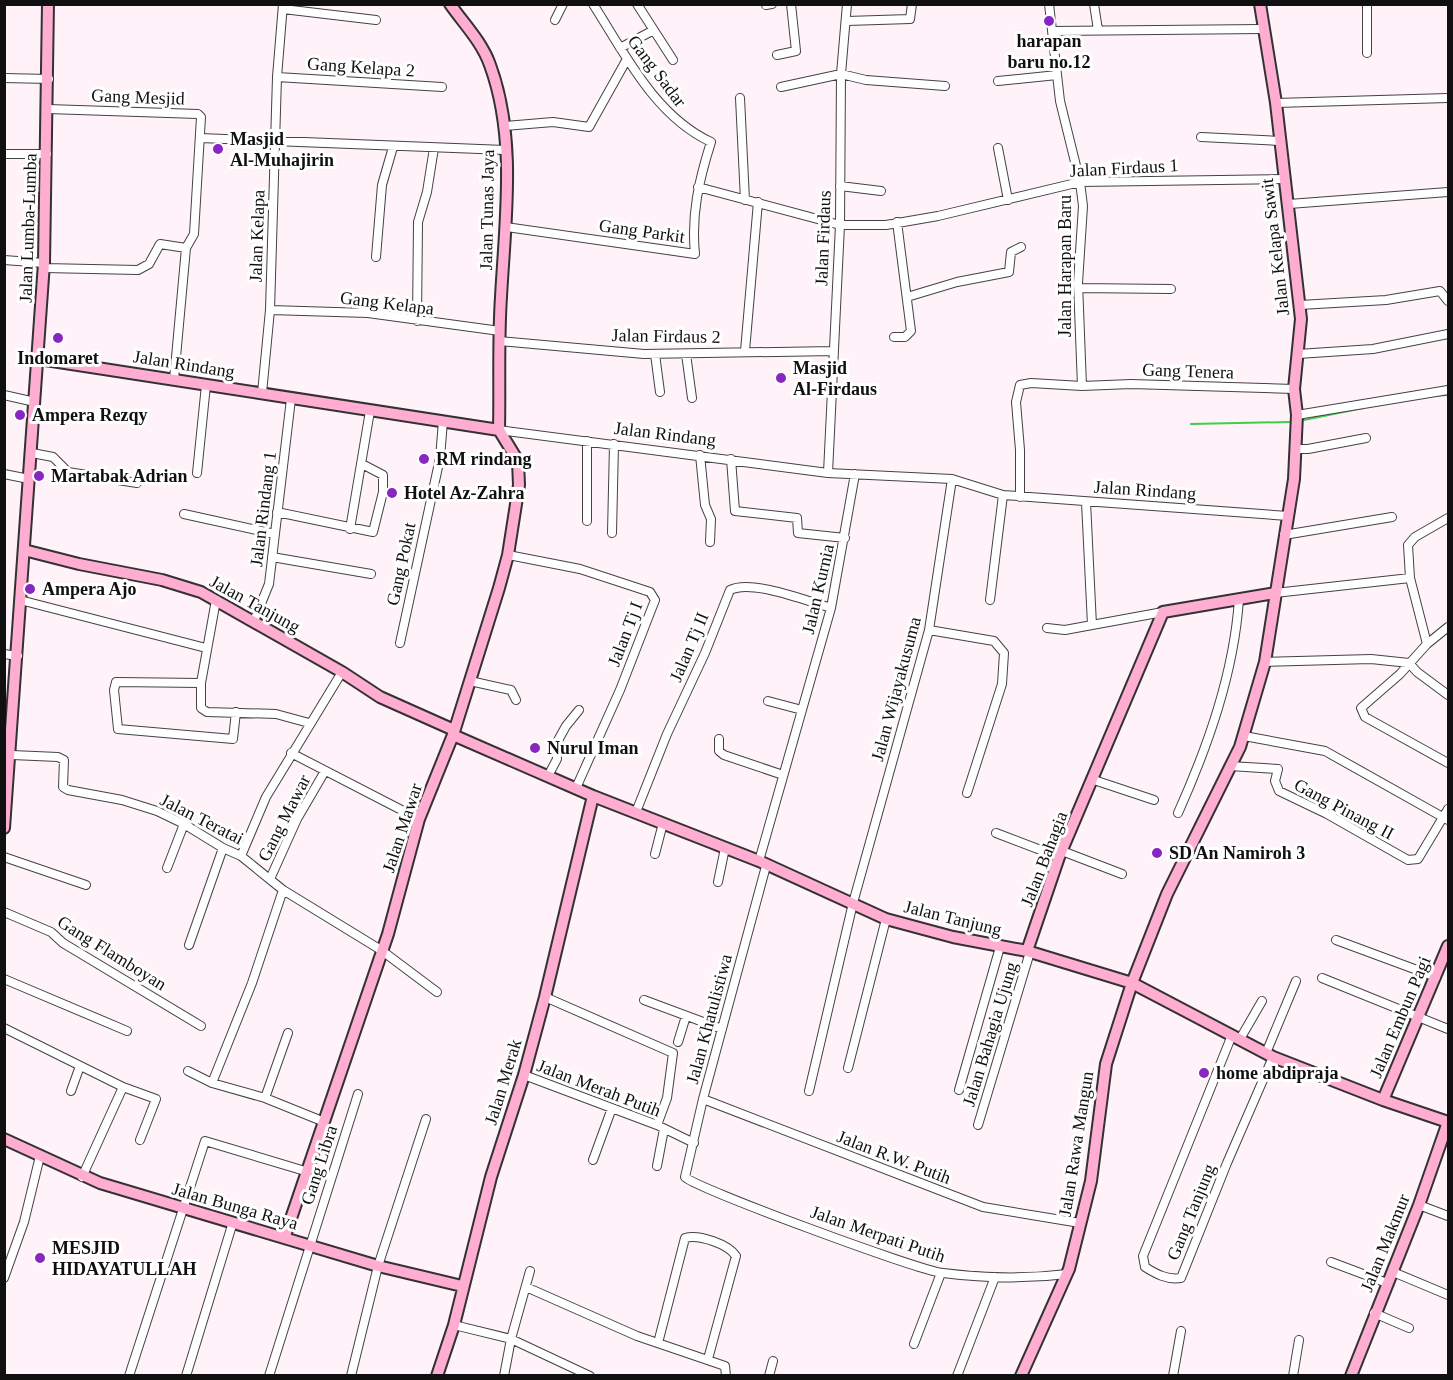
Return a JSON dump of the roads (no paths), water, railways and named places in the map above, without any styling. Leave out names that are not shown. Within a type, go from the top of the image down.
[{"type":"street","name":"Jalan Lumba-Lumba","points":[[4,828],[12,755],[20,600],[44,265],[49,79],[48,4]]},
{"type":"street","name":"Jalan Tunas Jaya","points":[[450,4],[475,36],[490,64],[503,111],[506,227],[499,336],[499,430]]},
{"type":"street","points":[[555,20],[562,4]]},
{"type":"street","name":"Gang Sadar","points":[[593,4],[627,59],[676,121],[711,142]]},
{"type":"street","points":[[637,4],[652,31],[673,60]]},
{"type":"street","points":[[766,5],[772,4]]},
{"type":"street","points":[[777,55],[796,51],[791,4]]},
{"type":"street","name":"Jalan Firdaus","points":[[828,473],[840,225],[841,74],[847,4]]},
{"type":"street","points":[[847,21],[910,19],[912,4]]},
{"type":"street","name":"Jalan Harapan Baru","points":[[1049,4],[1060,101],[1080,182],[1083,206],[1078,288],[1082,386]]},
{"type":"street","points":[[1094,4],[1098,30]]},
{"type":"street","name":"Jalan Kelapa Sawit","points":[[1132,984],[1167,894],[1244,736],[1265,662],[1294,479],[1297,415],[1294,389],[1300,305],[1276,102],[1260,4]]},
{"type":"street","points":[[1367,4],[1367,53]]},
{"type":"street","name":"Jalan Kelapa","points":[[262,393],[270,310],[277,77],[283,7],[376,20]]},
{"type":"street","points":[[1053,31],[1263,30]]},
{"type":"street","points":[[620,48],[652,31]]},
{"type":"street","points":[[504,126],[553,122],[589,127],[627,59]]},
{"type":"street","points":[[781,87],[841,74],[866,80],[945,86]]},
{"type":"street","points":[[998,81],[1057,75]]},
{"type":"street","name":"Gang Kelapa 2","points":[[277,77],[442,87]]},
{"type":"street","points":[[4,78],[49,79]]},
{"type":"street","points":[[740,98],[745,200]]},
{"type":"street","points":[[1276,102],[1449,98]]},
{"type":"street","name":"Gang Mesjid","points":[[48,109],[198,114],[202,122],[200,138]]},
{"type":"street","points":[[1201,137],[1280,141]]},
{"type":"street","points":[[174,379],[186,248],[194,234],[200,138],[505,150]]},
{"type":"street","name":"Gang Parkit","points":[[506,227],[695,254],[692,223],[698,187],[711,142]]},
{"type":"street","points":[[376,257],[382,186],[393,147]]},
{"type":"street","points":[[417,321],[418,222],[428,192],[434,148]]},
{"type":"street","points":[[998,148],[1008,200]]},
{"type":"street","points":[[4,154],[47,154]]},
{"type":"street","name":"Jalan Firdaus 1","points":[[698,187],[840,225],[897,222],[1008,200],[1080,182],[1284,180]]},
{"type":"street","points":[[840,186],[881,190]]},
{"type":"street","points":[[1289,204],[1449,192]]},
{"type":"street","points":[[745,351],[758,202]]},
{"type":"street","points":[[894,337],[905,337],[910,331],[897,222]]},
{"type":"street","points":[[4,260],[44,265],[138,270],[149,264],[160,244],[186,248]]},
{"type":"street","points":[[907,297],[957,282],[1009,272],[1011,252],[1021,248]]},
{"type":"street","points":[[1078,288],[1170,288]]},
{"type":"street","points":[[1300,305],[1386,300],[1440,291],[1449,301]]},
{"type":"street","name":"Gang Kelapa","points":[[270,310],[368,313],[499,336]]},
{"type":"street","points":[[1298,354],[1373,349],[1449,334]]},
{"type":"street","name":"Jalan Firdaus 2","points":[[499,336],[655,354],[834,351]]},
{"type":"street","points":[[655,354],[660,392]]},
{"type":"street","points":[[686,354],[692,398]]},
{"type":"street","name":"Jalan Rindang","points":[[39,358],[443,422],[828,473],[952,479],[1003,495],[1020,497],[1288,516]]},
{"type":"street","name":"Gang Tenera","points":[[1020,497],[1017,391],[1020,385],[1030,383],[1082,386],[1131,384],[1294,389]]},
{"type":"street","points":[[197,472],[206,385]]},
{"type":"street","points":[[1297,415],[1449,390]]},
{"type":"street","points":[[4,395],[35,402]]},
{"type":"street","name":"Jalan Rindang 1","points":[[255,621],[269,584],[291,399]]},
{"type":"street","points":[[350,529],[370,411]]},
{"type":"street","name":"Gang Pokat","points":[[400,643],[440,458],[443,422]]},
{"type":"street","name":"Jalan Mawar","points":[[285,1236],[381,950],[419,819],[470,681],[508,555],[519,485],[518,461],[499,430]]},
{"type":"street","points":[[1295,449],[1308,449],[1366,438]]},
{"type":"street","points":[[587,441],[587,521]]},
{"type":"street","points":[[612,533],[614,444]]},
{"type":"street","points":[[32,453],[53,457],[68,472],[137,483]]},
{"type":"street","points":[[700,455],[705,505],[711,519],[710,542]]},
{"type":"street","points":[[731,459],[735,511],[797,518],[798,532],[845,538]]},
{"type":"street","points":[[277,513],[373,532],[383,492],[383,475],[362,464]]},
{"type":"street","points":[[4,474],[29,479]]},
{"type":"street","name":"Jalan Kurnia","points":[[763,864],[783,775],[831,608],[855,474]]},
{"type":"street","name":"Jalan Wijayakusuma","points":[[809,1091],[853,903],[929,630],[952,479]]},
{"type":"street","points":[[990,600],[1003,495]]},
{"type":"street","points":[[1086,502],[1092,625]]},
{"type":"street","points":[[184,514],[275,534]]},
{"type":"street","points":[[1284,535],[1392,517]]},
{"type":"street","points":[[1427,644],[1410,578],[1408,545],[1410,540],[1449,518]]},
{"type":"street","name":"Jalan Tanjung","points":[[24,550],[79,564],[162,579],[216,600],[342,672],[380,697],[593,796],[725,848],[886,918],[1000,947],[1028,951],[1132,984],[1270,1055],[1383,1100],[1448,1122]]},
{"type":"street","name":"Jalan Tj I","points":[[508,555],[580,569],[650,592],[655,600],[620,690],[576,788]]},
{"type":"street","points":[[272,557],[371,574]]},
{"type":"street","points":[[1047,628],[1077,629],[1275,593],[1410,578]]},
{"type":"street","name":"Jalan Tj II","points":[[636,812],[667,734],[705,654],[730,590],[738,586],[765,590],[831,608]]},
{"type":"street","points":[[1178,813],[1206,747],[1233,653],[1239,599]]},
{"type":"street","points":[[20,600],[206,648]]},
{"type":"street","points":[[216,600],[201,683],[201,708],[207,712],[276,714],[309,723]]},
{"type":"street","name":"Jalan Bahagia","points":[[1028,951],[1061,854],[1094,780],[1162,612]]},
{"type":"street","points":[[1449,627],[1427,644],[1364,704],[1362,713],[1449,763]]},
{"type":"street","points":[[929,630],[994,641],[1004,653],[1002,684],[967,793]]},
{"type":"street","points":[[4,654],[18,656]]},
{"type":"street","points":[[1265,662],[1371,659],[1409,663],[1417,672],[1449,695]]},
{"type":"street","name":"Gang Mawar","points":[[242,856],[266,797],[342,672]]},
{"type":"street","points":[[470,681],[511,690],[516,700]]},
{"type":"street","points":[[201,683],[116,682],[114,690],[118,729],[233,739],[236,712]]},
{"type":"street","points":[[768,700],[802,710]]},
{"type":"street","points":[[548,776],[557,759],[556,744],[566,726],[579,710]]},
{"type":"street","points":[[1244,736],[1325,751],[1445,819],[1449,809]]},
{"type":"street","points":[[719,739],[719,750],[724,755],[783,775]]},
{"type":"street","name":"Gang Mawar","points":[[291,753],[419,819]]},
{"type":"street","name":"Jalan Teratai","points":[[12,755],[58,757],[64,760],[63,787],[68,790],[122,800],[157,811],[184,824],[223,848],[242,856],[283,890],[381,950],[437,992]]},
{"type":"street","name":"Gang Pinang II","points":[[1230,766],[1278,769],[1275,781],[1278,790],[1327,814],[1408,860],[1418,859],[1445,819]]},
{"type":"street","name":"Gang Mawar","points":[[270,879],[297,819],[325,771]]},
{"type":"street","points":[[1094,780],[1154,800]]},
{"type":"street","name":"Jalan Merak","points":[[437,1376],[454,1325],[491,1177],[524,1075],[545,997],[593,796]]},
{"type":"street","points":[[655,854],[663,823]]},
{"type":"street","points":[[167,868],[184,824]]},
{"type":"street","points":[[996,833],[1122,874]]},
{"type":"street","points":[[189,945],[223,848]]},
{"type":"street","points":[[718,882],[725,848]]},
{"type":"street","points":[[4,857],[86,885]]},
{"type":"street","name":"Jalan Khatulistiwa","points":[[688,1180],[685,1173],[763,864]]},
{"type":"street","points":[[212,1083],[252,984],[283,890]]},
{"type":"street","name":"Gang Flamboyan","points":[[4,912],[51,932],[63,943],[201,1026]]},
{"type":"street","points":[[848,1068],[886,918]]},
{"type":"street","points":[[1336,940],[1436,977]]},
{"type":"street","name":"Jalan Embun Pagi","points":[[1383,1100],[1449,946]]},
{"type":"street","points":[[959,1090],[1000,947]]},
{"type":"street","name":"Jalan Bahagia Ujung","points":[[978,1125],[1028,951]]},
{"type":"street","points":[[1322,978],[1449,1029]]},
{"type":"street","points":[[4,979],[127,1031]]},
{"type":"street","points":[[1270,1055],[1296,981]]},
{"type":"street","name":"Jalan Rawa Mangun","points":[[1021,1376],[1067,1274],[1091,1181],[1107,1064],[1132,984]]},
{"type":"street","points":[[545,997],[673,1053],[667,1098],[660,1127]]},
{"type":"street","points":[[644,1000],[722,1029]]},
{"type":"street","points":[[1236,1037],[1262,1001]]},
{"type":"street","points":[[678,1042],[686,1016]]},
{"type":"street","points":[[4,1028],[123,1087],[156,1099],[140,1140]]},
{"type":"street","points":[[266,1098],[288,1033]]},
{"type":"street","name":"Gang Tanjung","points":[[1236,1037],[1143,1256],[1145,1267],[1156,1274],[1173,1279],[1181,1278],[1270,1055]]},
{"type":"street","points":[[71,1091],[80,1065]]},
{"type":"street","points":[[188,1071],[212,1083],[266,1098],[322,1121]]},
{"type":"street","name":"Jalan Merah Putih","points":[[524,1075],[660,1127],[694,1143]]},
{"type":"street","points":[[82,1177],[123,1087]]},
{"type":"street","name":"Gang Libra","points":[[269,1376],[358,1094]]},
{"type":"street","name":"Jalan R.W. Putih","points":[[703,1099],[983,1207],[1080,1223]]},
{"type":"street","points":[[593,1160],[612,1108]]},
{"type":"street","points":[[351,1376],[378,1266],[426,1119]]},
{"type":"street","name":"Jalan Makmur","points":[[1351,1376],[1374,1313],[1419,1205],[1448,1122]]},
{"type":"street","name":"Jalan Merah Putih","points":[[657,1166],[660,1127]]},
{"type":"street","name":"Jalan Bunga Raya","points":[[4,1139],[82,1177],[185,1209],[285,1236],[378,1266],[462,1286]]},
{"type":"street","points":[[129,1376],[185,1209],[201,1150],[207,1141],[305,1171]]},
{"type":"street","points":[[4,1278],[7,1263],[24,1222],[40,1156]]},
{"type":"street","name":"Jalan Merpati Putih","points":[[688,1180],[868,1250],[941,1273],[995,1277],[1067,1274]]},
{"type":"street","points":[[1419,1205],[1449,1216]]},
{"type":"street","points":[[186,1376],[233,1222]]},
{"type":"street","points":[[658,1343],[686,1238],[693,1236],[731,1248],[736,1256],[708,1359]]},
{"type":"street","points":[[1330,1262],[1387,1283]]},
{"type":"street","points":[[504,1376],[511,1339],[530,1271]]},
{"type":"street","points":[[1393,1272],[1449,1295]]},
{"type":"street","points":[[914,1344],[941,1273]]},
{"type":"street","points":[[957,1376],[995,1277]]},
{"type":"street","points":[[526,1287],[594,1318],[725,1366],[726,1376]]},
{"type":"street","points":[[1374,1313],[1409,1328]]},
{"type":"street","points":[[454,1325],[511,1339],[590,1376]]},
{"type":"street","points":[[1173,1376],[1181,1331]]},
{"type":"street","points":[[1293,1376],[1299,1340]]},
{"type":"street","points":[[769,1376],[773,1361]]},
{"type":"waterway","points":[[1430,396],[1448,395]]},
{"type":"waterway","points":[[1304,420],[1363,408]]},
{"type":"waterway","points":[[1191,424],[1289,422]]},
{"type":"place","name":"harapan baru no.12","points":[[1049,21]]},
{"type":"place","name":"Masjid Al-Muhajirin","points":[[218,149]]},
{"type":"place","name":"Indomaret","points":[[58,338]]},
{"type":"place","name":"Masjid Al-Firdaus","points":[[781,378]]},
{"type":"place","name":"Ampera Rezqy","points":[[20,415]]},
{"type":"place","name":"RM rindang","points":[[424,459]]},
{"type":"place","name":"Martabak Adrian","points":[[39,476]]},
{"type":"place","name":"Hotel Az-Zahra","points":[[392,493]]},
{"type":"place","name":"Ampera Ajo","points":[[30,589]]},
{"type":"place","name":"Nurul Iman","points":[[535,748]]},
{"type":"place","name":"SD An Namiroh 3","points":[[1157,853]]},
{"type":"place","name":"home abdipraja","points":[[1204,1073]]},
{"type":"place","name":"MESJID HIDAYATULLAH","points":[[40,1258]]}]
